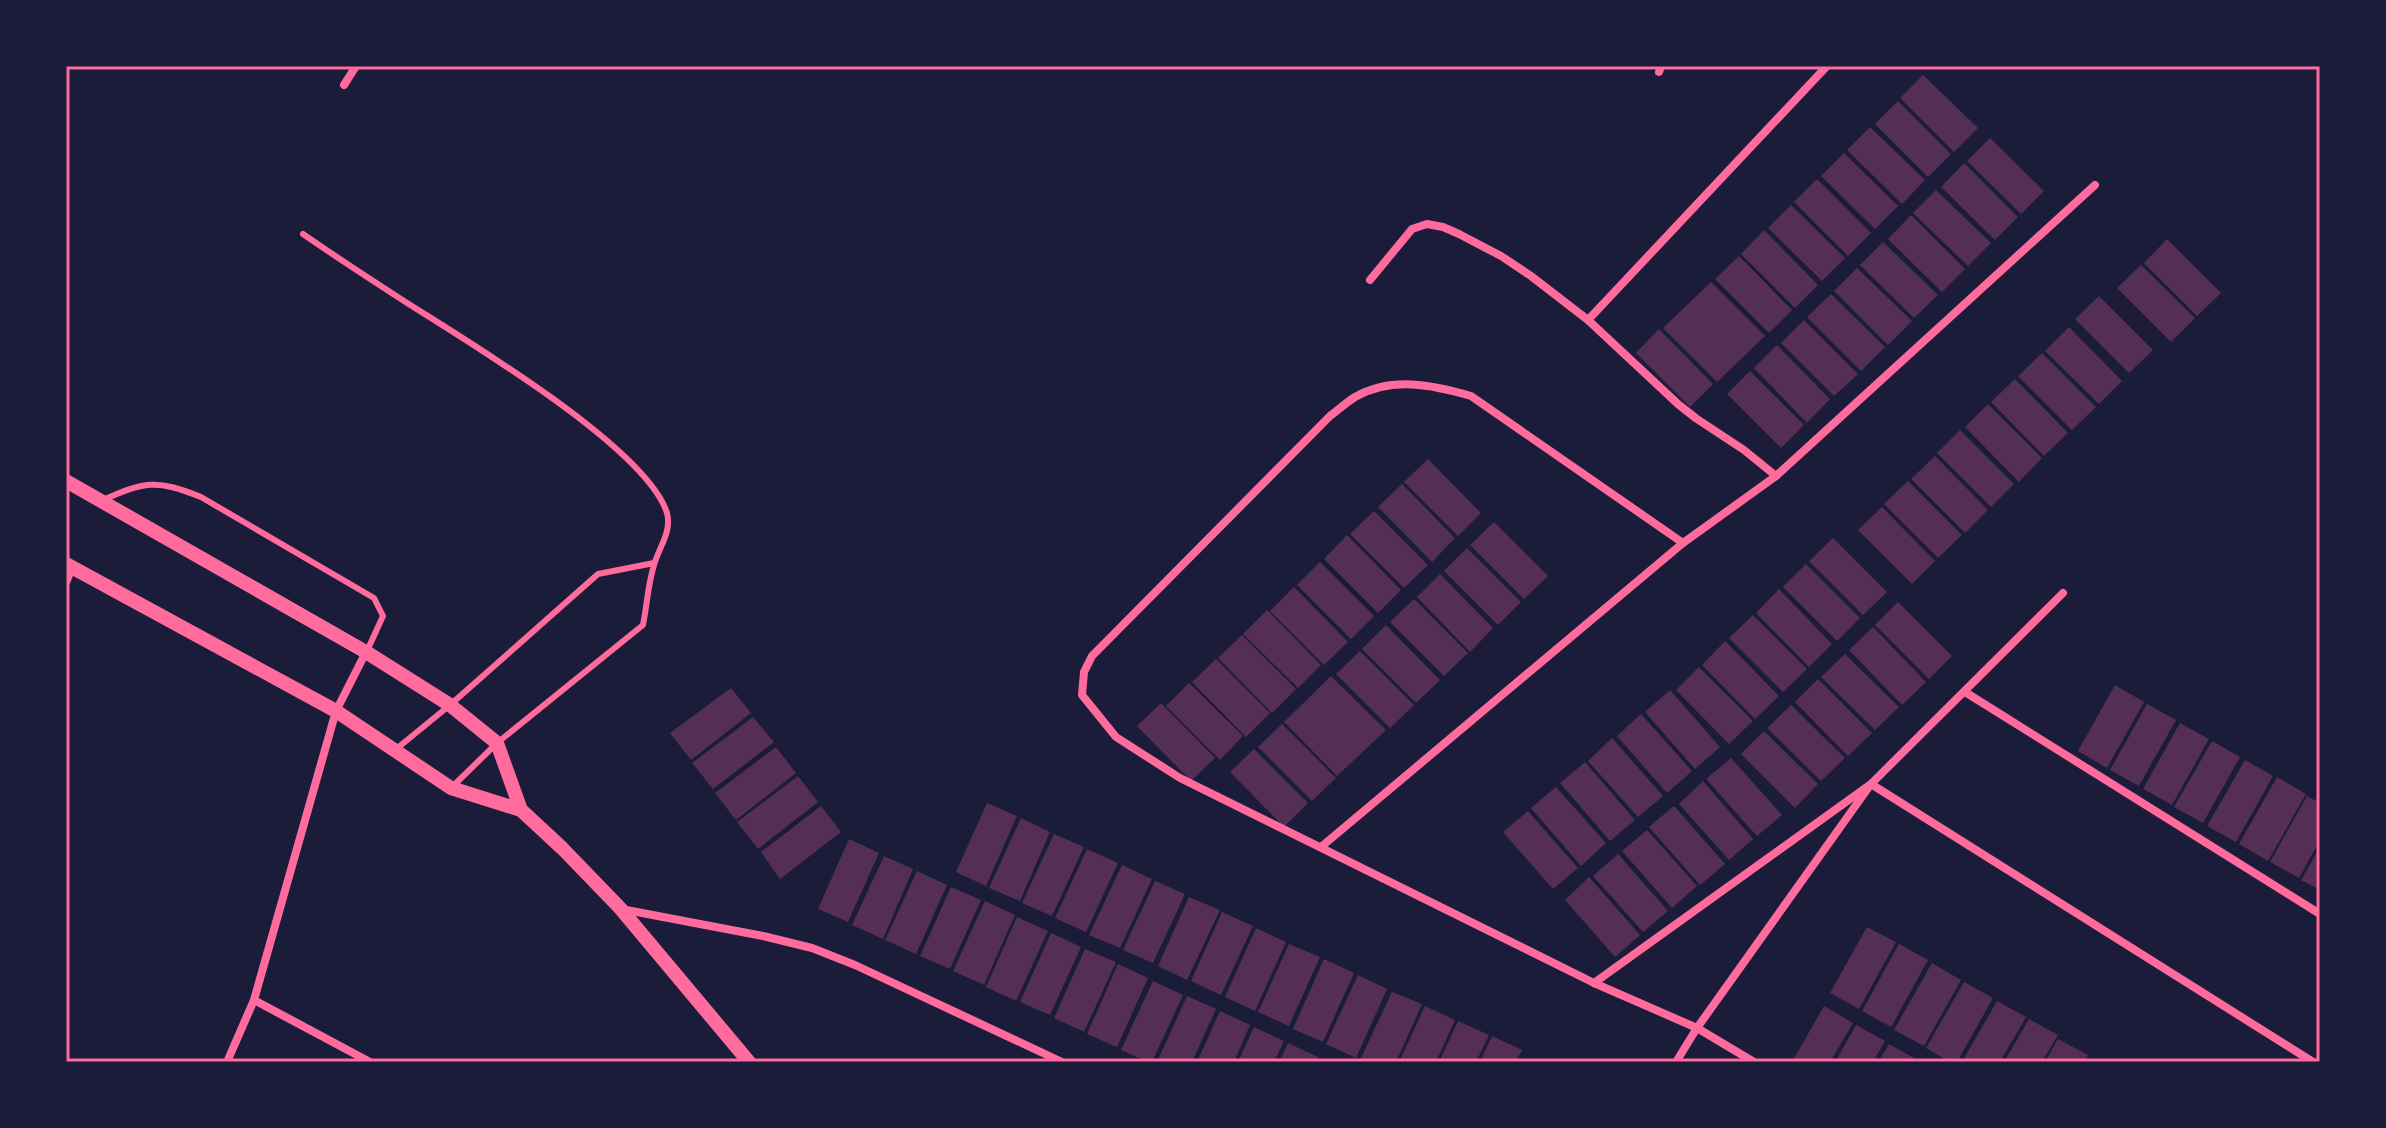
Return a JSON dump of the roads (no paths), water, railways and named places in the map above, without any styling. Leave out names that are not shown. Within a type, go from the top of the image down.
[{"type":"street","points":[[344,85],[356,66]]},
{"type":"street","points":[[1588,320],[1827,66]]},
{"type":"street","points":[[1321,847],[1683,543],[1776,476],[2095,185]]},
{"type":"street","points":[[1370,280],[1412,229],[1427,224],[1443,227],[1501,256],[1531,276],[1588,320],[1679,405],[1776,476]]},
{"type":"street","points":[[1683,543],[1471,396],[1413,383],[1383,387],[1356,396],[1330,416],[1092,656],[1084,672],[1082,695],[1116,737],[1180,778],[1594,983],[1697,1028],[1754,1062]]},
{"type":"street","points":[[66,481],[366,652],[450,705],[497,743],[521,810]]},
{"type":"street","points":[[70,566],[336,711],[451,788],[521,810],[620,908],[749,1062]]},
{"type":"street","points":[[1594,983],[1871,784],[2063,593]]},
{"type":"street","points":[[227,1062],[254,1000],[336,711],[366,652]]},
{"type":"street","points":[[1965,692],[2320,914]]},
{"type":"street","points":[[1676,1062],[1871,784]]},
{"type":"street","points":[[1871,784],[2313,1062]]},
{"type":"street","points":[[620,908],[812,948],[1062,1062]]},
{"type":"street","points":[[254,1000],[370,1062]]},
{"type":"lane","points":[[303,234],[520,375],[593,430],[635,467],[658,496],[666,512],[666,537],[654,563],[643,625],[497,743],[451,788]]},
{"type":"lane","points":[[101,501],[148,484],[172,485],[201,497],[328,569],[374,598],[379,607],[383,616],[366,652]]},
{"type":"lane","points":[[395,750],[598,574],[654,563]]},
{"type":"lane","points":[[66,585],[70,566]]}]
